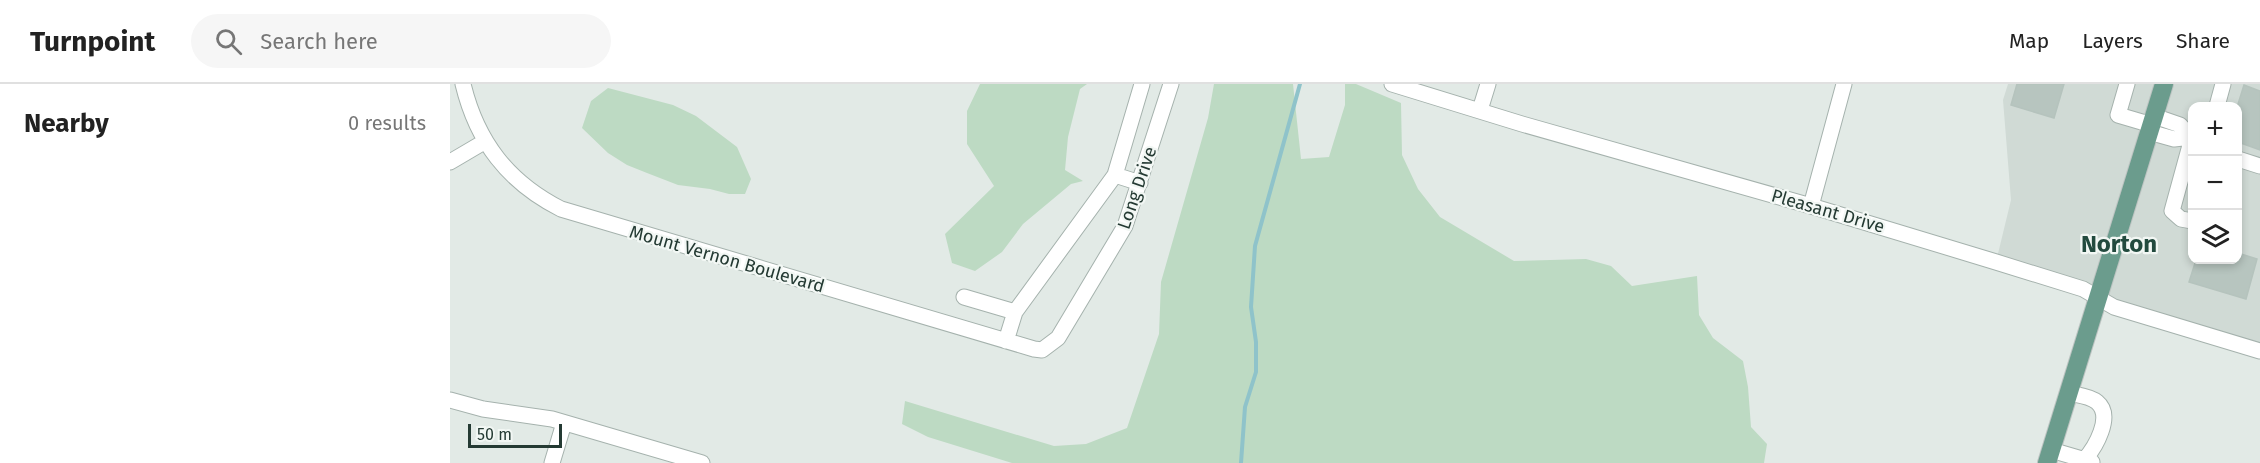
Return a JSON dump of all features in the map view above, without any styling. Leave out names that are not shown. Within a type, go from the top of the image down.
[{"type":"main road","points":[[2049,456],[2164,84]]},
{"type":"street","name":"Mount Vernon Boulevard","points":[[463,84],[472,117],[484,142],[523,185],[540,198],[561,209],[1034,350],[1042,350],[1050,345]]},
{"type":"street","points":[[1006,341],[1015,312],[1115,175],[1142,84]]},
{"type":"street","name":"Long Drive","points":[[1050,345],[1058,338],[1125,226],[1171,84]]},
{"type":"street","name":"Pleasant Drive","points":[[1392,84],[2055,280],[2083,289],[2114,308],[2260,351]]},
{"type":"street","points":[[1480,110],[1488,84]]},
{"type":"street","points":[[1810,206],[1844,84]]},
{"type":"street","points":[[2127,84],[2118,115],[2152,124],[2180,125],[2188,133]]},
{"type":"street","points":[[2218,102],[2223,84]]},
{"type":"street","points":[[450,162],[484,142]]},
{"type":"street","points":[[2188,152],[2172,211],[2181,219],[2188,220]]},
{"type":"street","points":[[2242,160],[2260,166]]},
{"type":"street","points":[[1115,175],[1140,183]]},
{"type":"street","points":[[964,297],[1015,312]]},
{"type":"street","points":[[2049,456],[2090,461],[2099,438],[2103,419],[2102,408],[2092,399],[2069,393]]},
{"type":"street","points":[[450,400],[483,409],[564,423],[702,463]]},
{"type":"street","points":[[552,463],[564,423]]},
{"type":"shaded area","points":[[2008,84],[2260,84],[2260,351],[1996,262],[2011,200],[2003,100]]},
{"type":"green space","points":[[980,84],[1087,84],[1080,89],[1068,137],[1065,170],[1083,181],[1071,184],[1023,224],[1002,252],[975,271],[952,263],[945,234],[994,186],[967,144],[967,111]]},
{"type":"green space","points":[[1214,84],[1293,84],[1301,159],[1329,157],[1345,105],[1345,84],[1356,84],[1401,103],[1402,155],[1418,189],[1440,217],[1514,261],[1586,259],[1611,266],[1632,286],[1697,276],[1699,315],[1713,338],[1743,361],[1748,387],[1751,427],[1767,444],[1764,463],[1012,463],[928,437],[902,424],[905,401],[1054,446],[1086,444],[1127,428],[1159,334],[1161,282],[1208,118]]},
{"type":"green space","points":[[608,88],[673,105],[696,116],[737,147],[751,179],[745,194],[729,194],[678,185],[627,165],[608,153],[582,128],[591,101]]},
{"type":"building","points":[[2017,84],[2064,84],[2054,118],[2011,105]]},
{"type":"building","points":[[2244,85],[2260,91],[2260,150],[2242,143],[2242,102],[2239,102]]},
{"type":"building","points":[[2242,254],[2257,259],[2246,299],[2189,282],[2195,264],[2242,264]]},
{"type":"waterway","points":[[1241,463],[1245,407],[1256,372],[1256,342],[1251,307],[1255,246],[1300,84]]},
{"type":"district","name":"Norton","points":[[2119,244]]}]
